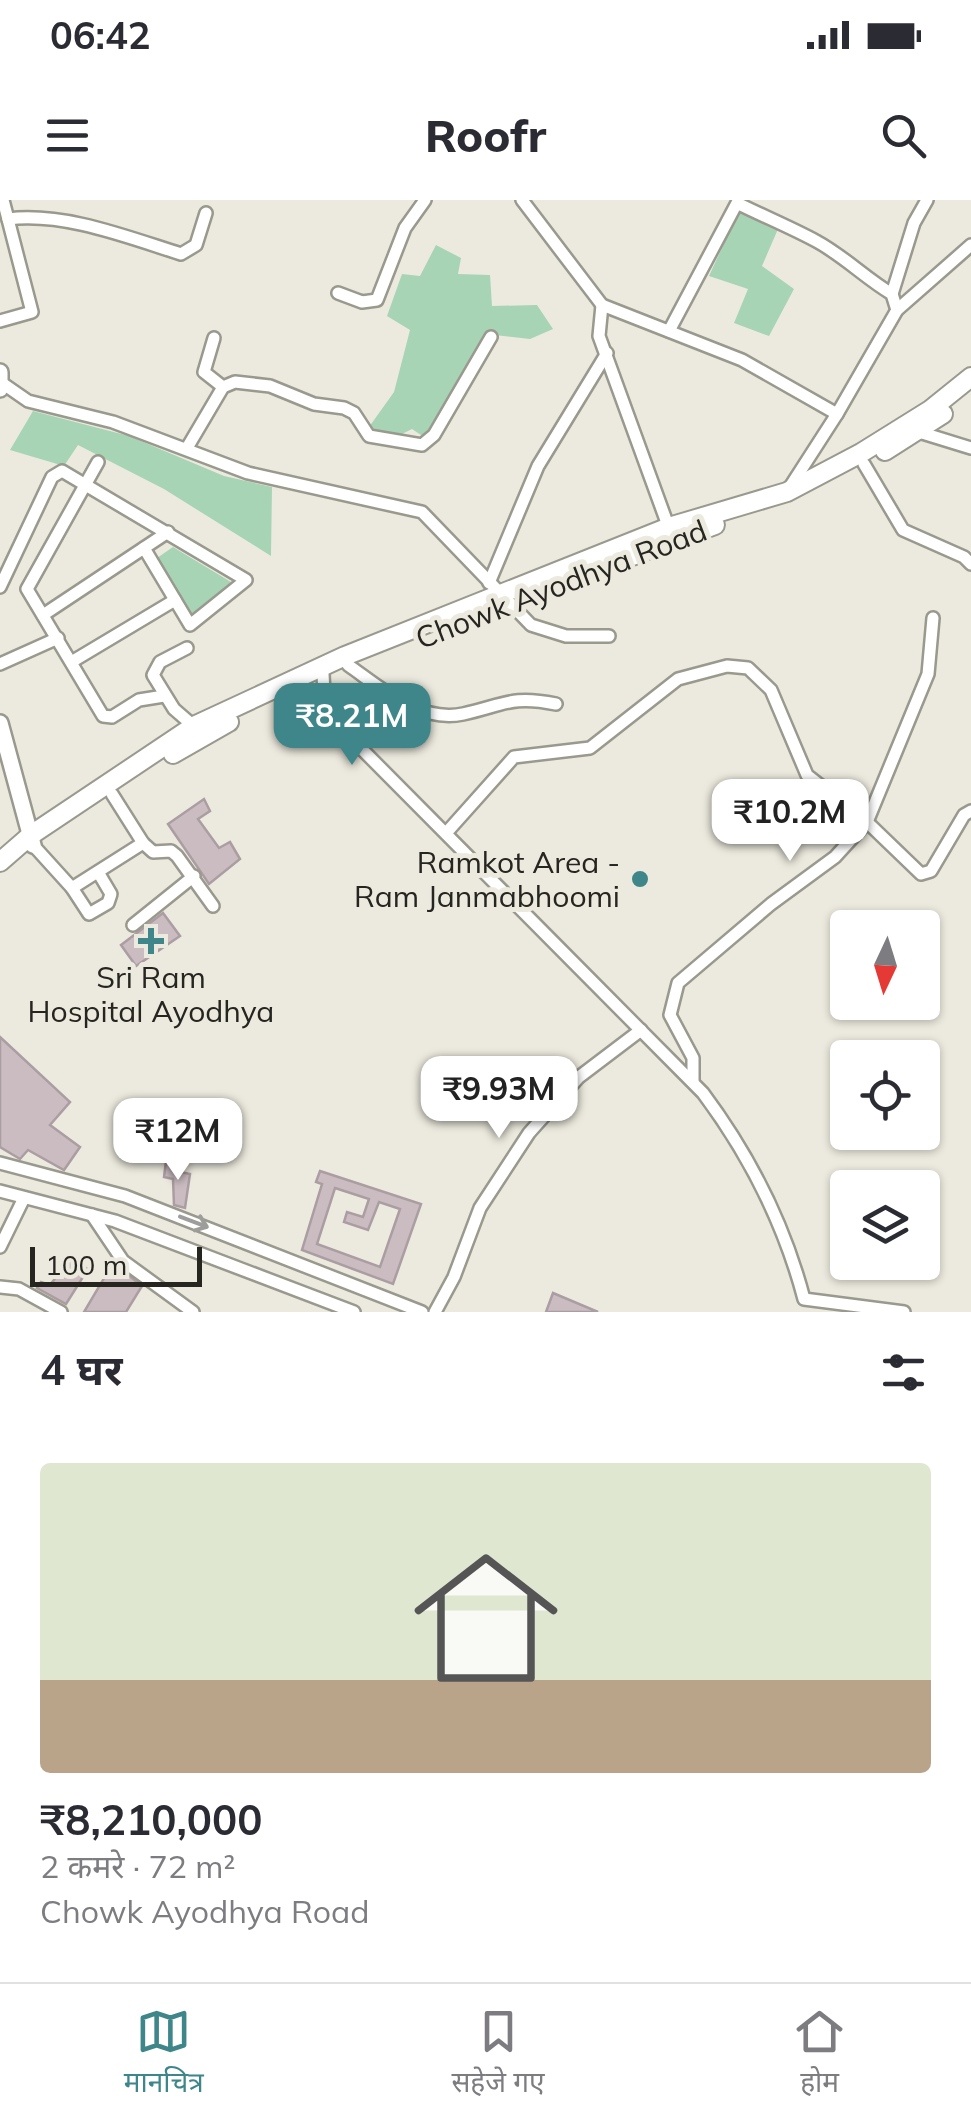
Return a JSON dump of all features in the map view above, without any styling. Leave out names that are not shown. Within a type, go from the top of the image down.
[{"type":"main road","points":[[784,496],[930,410],[971,377]]},
{"type":"main road","name":"Chowk Ayodhya Road","points":[[0,875],[32,840],[112,794],[198,731],[499,594],[784,496],[864,464],[919,432],[971,392]]},
{"type":"main road","points":[[0,862],[198,731],[345,656],[499,594]]},
{"type":"street","points":[[0,321],[32,312],[3,200]]},
{"type":"street","points":[[338,294],[362,302],[377,300],[405,228],[424,200]]},
{"type":"street","points":[[522,200],[602,304],[742,360],[837,414]]},
{"type":"street","points":[[897,310],[892,294],[914,223],[926,200]]},
{"type":"street","points":[[669,331],[733,202],[758,206],[816,240],[892,294]]},
{"type":"street","points":[[8,218],[29,216],[101,230],[180,254],[196,245],[206,213]]},
{"type":"street","points":[[784,496],[897,310],[971,245]]},
{"type":"street","points":[[602,304],[599,336],[671,533]]},
{"type":"street","points":[[187,448],[223,387],[235,382],[270,386],[314,404],[344,408],[354,413],[369,436],[422,444],[434,435],[491,336]]},
{"type":"street","points":[[214,338],[204,372],[223,387]]},
{"type":"street","points":[[499,594],[538,466],[607,353]]},
{"type":"street","points":[[1,381],[28,401],[113,422],[248,473],[422,512],[531,624],[566,636],[609,636]]},
{"type":"street","points":[[919,432],[971,448]]},
{"type":"street","points":[[98,462],[27,590],[108,718],[139,700],[164,696]]},
{"type":"street","points":[[864,464],[902,530],[964,557],[971,564]]},
{"type":"street","points":[[0,586],[56,471],[68,473],[246,580],[190,626],[144,548]]},
{"type":"street","points":[[43,615],[168,532]]},
{"type":"street","points":[[73,661],[175,600]]},
{"type":"street","points":[[693,1082],[694,1058],[670,1016],[678,983],[771,904],[834,857],[868,822],[928,674],[933,618]]},
{"type":"street","points":[[0,664],[58,638]]},
{"type":"street","points":[[187,648],[154,668],[156,685],[198,731]]},
{"type":"street","points":[[348,665],[401,702],[444,714],[459,715],[526,698],[556,704]]},
{"type":"street","points":[[446,832],[514,757],[590,748],[678,679],[727,666],[748,668],[764,681],[807,775],[868,822],[920,874],[927,874],[964,815],[971,811]]},
{"type":"street","points":[[323,674],[325,712],[693,1082],[731,1130],[774,1208],[804,1299],[904,1312]]},
{"type":"street","points":[[0,722],[32,840],[90,914],[108,903],[111,894],[98,872]]},
{"type":"street","points":[[112,794],[143,844],[153,852],[174,852],[214,906]]},
{"type":"street","points":[[72,888],[143,844]]},
{"type":"street","points":[[133,925],[194,876]]},
{"type":"street","points":[[435,1312],[454,1277],[480,1208],[529,1133],[578,1077],[641,1030]]},
{"type":"street","points":[[0,1164],[125,1196],[422,1312]]},
{"type":"street","points":[[0,1192],[92,1215],[354,1312]]},
{"type":"street","points":[[0,1247],[24,1198]]},
{"type":"street","points":[[92,1215],[123,1261],[193,1312]]},
{"type":"street","points":[[2,1290],[19,1290],[62,1312]]},
{"type":"green space","points":[[739,211],[778,229],[762,266],[794,289],[769,336],[734,323],[748,289],[709,276]]},
{"type":"green space","points":[[436,245],[461,258],[458,274],[490,275],[492,306],[537,305],[553,329],[530,339],[486,334],[424,437],[412,429],[396,437],[374,433],[369,427],[394,392],[410,330],[387,316],[402,274],[420,276]]},
{"type":"green space","points":[[33,411],[129,436],[224,476],[272,487],[271,556],[164,489],[78,445],[64,466],[10,450]]},
{"type":"green space","points":[[173,547],[231,582],[191,620],[157,558]]},
{"type":"building","points":[[204,799],[210,811],[198,819],[219,848],[230,842],[240,859],[209,884],[168,824]]},
{"type":"building","points":[[163,913],[180,936],[136,966],[121,945]]},
{"type":"building","points":[[0,1037],[70,1102],[50,1125],[80,1147],[64,1170],[28,1150],[20,1159],[0,1147]]},
{"type":"building","points":[[166,1161],[181,1164],[180,1172],[190,1174],[185,1208],[174,1205],[173,1179],[164,1177]]},
{"type":"building","points":[[320,1171],[421,1204],[393,1284],[302,1250],[322,1184],[316,1182]],"holes":[[[335,1188],[369,1199],[363,1217],[347,1212],[344,1222],[368,1230],[379,1202],[400,1209],[380,1267],[317,1244]]]},
{"type":"building","points":[[70,1259],[88,1269],[66,1304],[37,1288],[41,1282],[50,1285]]},
{"type":"building","points":[[113,1263],[142,1286],[126,1312],[84,1312]]},
{"type":"building","points":[[553,1293],[598,1312],[546,1312]]},
{"type":"place","name":"Ramkot Area - Ram Janmabhoomi","points":[[640,879]]},
{"type":"place","name":"Sri Ram Hospital Ayodhya","points":[[151,941]]}]
